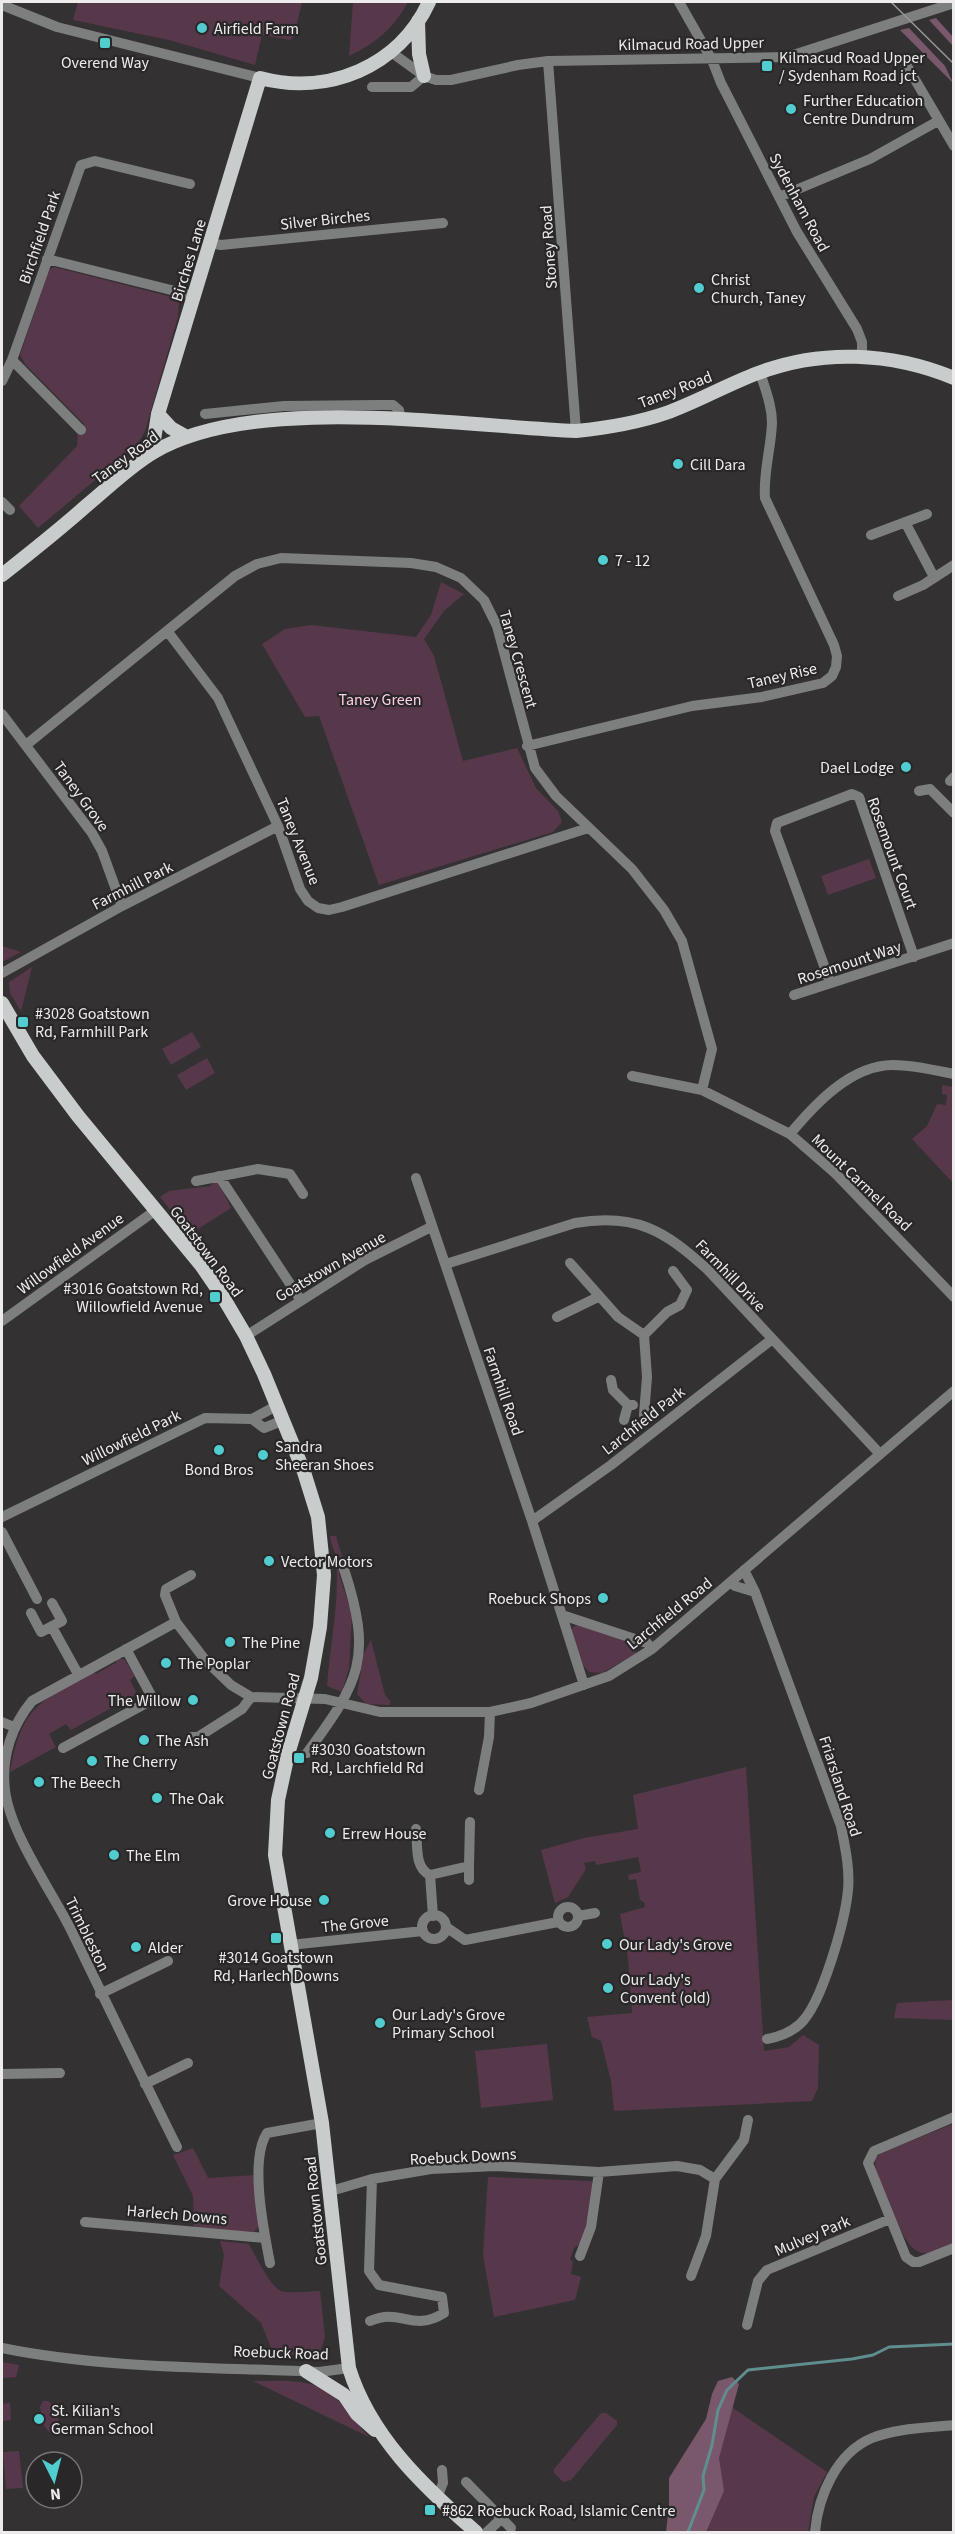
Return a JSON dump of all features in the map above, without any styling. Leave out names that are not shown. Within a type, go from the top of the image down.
[{"type":"main road","points":[[260,78],[292,84],[330,81],[363,71],[391,52],[418,21],[429,2]]},
{"type":"main road","points":[[418,21],[418,54],[424,76]]},
{"type":"main road","name":"Birches Lane","points":[[152,453],[159,414],[260,78]]},
{"type":"main road","name":"Taney Road","points":[[2,575],[152,453],[187,437],[226,427],[296,419],[400,420],[576,431],[625,424],[667,413],[760,372],[814,359],[862,356],[912,363],[954,378]]},
{"type":"main road","points":[[159,414],[171,428],[187,437]]},
{"type":"main road","name":"Goatstown Road","points":[[2,1003],[33,1056],[78,1116],[201,1265],[246,1336],[278,1405],[315,1506],[324,1575],[320,1627],[305,1700],[288,1754],[275,1821],[275,1855],[322,2123],[350,2368]]},
{"type":"main road","name":"Roebuck Road","points":[[350,2368],[363,2403],[384,2436],[437,2498],[476,2532]]},
{"type":"main road","points":[[306,2371],[338,2390],[357,2414],[384,2436]]},
{"type":"street","name":"Sydenham Road","points":[[679,2],[712,60],[721,83],[817,267],[857,329],[862,342],[862,356]]},
{"type":"street","name":"Kilmacud Road Upper","points":[[391,52],[424,76],[436,80],[451,80],[548,61],[788,57],[954,3]]},
{"type":"street","points":[[2,5],[57,27],[260,78]]},
{"type":"street","name":"Stoney Road","points":[[548,61],[576,431]]},
{"type":"street","points":[[907,66],[954,146]]},
{"type":"street","name":"Kilmacud Road Upper","points":[[372,87],[411,87],[424,76]]},
{"type":"street","points":[[779,197],[870,159],[938,121]]},
{"type":"street","name":"Birchfield Park","points":[[2,381],[12,360],[78,170],[86,162],[95,161],[190,184]]},
{"type":"street","name":"Silver Birches","points":[[210,243],[221,245],[442,223]]},
{"type":"street","points":[[47,259],[195,296]]},
{"type":"street","points":[[12,360],[81,430]]},
{"type":"street","name":"Taney Rise","points":[[527,746],[692,706],[762,697],[823,683],[832,676],[837,656],[834,645],[765,498],[764,483],[772,422],[769,401],[760,372]]},
{"type":"street","points":[[205,414],[284,406],[386,405],[399,410],[400,420]]},
{"type":"street","points":[[871,535],[927,514]]},
{"type":"street","points":[[905,522],[934,577]]},
{"type":"street","name":"Taney Crescent","points":[[26,745],[235,576],[257,564],[281,558],[436,567],[461,578],[484,600],[497,626],[527,746],[543,782],[632,869],[664,909],[682,941],[712,1049],[702,1090]]},
{"type":"street","points":[[898,596],[954,564]]},
{"type":"street","name":"Taney Avenue","points":[[168,632],[218,698],[278,826],[300,889],[308,901],[318,908],[329,910],[588,828]]},
{"type":"street","name":"Taney Grove","points":[[2,714],[92,833],[102,851],[122,906]]},
{"type":"street","points":[[920,791],[930,789],[954,813]]},
{"type":"street","name":"Rosemount Court","points":[[830,982],[775,831],[777,823],[852,794],[859,797],[914,957]]},
{"type":"street","name":"Farmhill Park","points":[[2,973],[122,906],[278,826]]},
{"type":"street","name":"Rosemount Way","points":[[794,995],[954,943]]},
{"type":"street","points":[[790,1134],[818,1103],[854,1076],[865,1071],[891,1065],[951,1074]]},
{"type":"street","name":"Mount Carmel Road","points":[[632,1076],[702,1090],[790,1134],[836,1174],[954,1297]]},
{"type":"street","points":[[196,1181],[258,1169],[290,1174],[303,1194]]},
{"type":"street","points":[[219,1176],[300,1299]]},
{"type":"street","name":"Farmhill Road","points":[[416,1178],[532,1521],[584,1686]]},
{"type":"street","name":"Willowfield Avenue","points":[[2,1321],[156,1210]]},
{"type":"street","name":"Farmhill Drive","points":[[446,1264],[575,1223],[596,1220],[637,1222],[679,1243],[708,1270],[880,1454]]},
{"type":"street","name":"Goatstown Avenue","points":[[246,1336],[300,1299],[365,1260],[431,1227]]},
{"type":"street","points":[[570,1263],[618,1317],[644,1335]]},
{"type":"street","points":[[611,1380],[613,1390],[628,1405],[644,1410],[646,1377],[644,1335],[667,1312],[680,1305],[687,1290],[673,1271]]},
{"type":"street","points":[[557,1317],[598,1297]]},
{"type":"street","name":"Larchfield Park","points":[[532,1521],[611,1465],[771,1340]]},
{"type":"street","name":"Larchfield Road","points":[[305,1700],[325,1699],[380,1712],[490,1712],[531,1703],[609,1676],[652,1649],[954,1391]]},
{"type":"street","name":"Willowfield Park","points":[[2,1517],[204,1418],[252,1419],[278,1405]]},
{"type":"street","points":[[624,1420],[628,1405]]},
{"type":"street","points":[[252,1419],[264,1428],[284,1420]]},
{"type":"street","points":[[2,1532],[37,1599]]},
{"type":"street","points":[[307,1753],[343,1705],[354,1681],[360,1640],[356,1605],[344,1569]]},
{"type":"street","name":"Friarsland Road","points":[[744,1570],[755,1592],[841,1826],[848,1861],[848,1890],[837,1936],[811,2012],[790,2032],[766,2039]]},
{"type":"street","points":[[191,1575],[166,1589],[165,1595],[176,1622],[206,1661],[231,1685],[251,1697],[305,1700]]},
{"type":"street","points":[[731,1581],[735,1586],[755,1592]]},
{"type":"street","points":[[31,1613],[41,1632],[52,1627],[62,1621],[52,1603]]},
{"type":"street","points":[[562,1615],[647,1643],[652,1649]]},
{"type":"street","name":"Trimbleston","points":[[176,1622],[32,1701],[14,1727],[8,1746],[5,1789],[12,1819],[71,1930],[100,1994],[177,2147]]},
{"type":"street","points":[[52,1627],[78,1674]]},
{"type":"street","points":[[63,1748],[150,1701],[152,1697],[126,1649]]},
{"type":"street","points":[[192,1737],[198,1737],[242,1709],[251,1697]]},
{"type":"street","points":[[479,1790],[489,1737],[490,1712]]},
{"type":"street","points":[[2,1722],[14,1727]]},
{"type":"street","points":[[469,1880],[470,1822]]},
{"type":"street","points":[[416,1829],[419,1863],[424,1872],[430,1875],[469,1866]]},
{"type":"street","points":[[430,1875],[433,1916]]},
{"type":"street","points":[[423,1930],[424,1920],[433,1916],[444,1920],[446,1927],[465,1940],[558,1922],[563,1927],[573,1927],[578,1916],[595,1912]]},
{"type":"street","name":"The Grove","points":[[290,1945],[423,1930],[427,1936],[434,1939],[441,1937],[446,1927]]},
{"type":"street","points":[[100,1994],[168,1961]]},
{"type":"street","points":[[145,2084],[188,2063]]},
{"type":"street","points":[[2,2074],[60,2073]]},
{"type":"street","points":[[954,2117],[870,2154],[868,2163],[909,2260],[919,2262],[954,2248]]},
{"type":"street","points":[[691,2276],[706,2236],[715,2179],[744,2140],[748,2120]]},
{"type":"street","points":[[270,2264],[265,2238],[258,2159],[261,2141],[267,2133],[322,2123]]},
{"type":"street","name":"Roebuck Downs","points":[[331,2191],[372,2179],[431,2169],[496,2166],[598,2172],[676,2166],[700,2170],[715,2179]]},
{"type":"street","points":[[580,2256],[591,2227],[598,2172]]},
{"type":"street","points":[[370,2321],[385,2314],[419,2322],[434,2320],[444,2313],[442,2297],[379,2285],[369,2271],[372,2179]]},
{"type":"street","name":"Mulvey Park","points":[[747,2325],[758,2281],[767,2270],[890,2219]]},
{"type":"street","name":"Harlech Downs","points":[[85,2222],[265,2238]]},
{"type":"street","name":"Roebuck Road","points":[[2,2348],[55,2358],[111,2364],[306,2371],[350,2368]]},
{"type":"street","points":[[815,2532],[820,2499],[833,2474],[849,2454],[871,2438],[908,2430],[954,2425]]},
{"type":"street","points":[[437,2498],[443,2483],[442,2470]]},
{"type":"street","points":[[466,2482],[511,2528]]},
{"type":"street","points":[[487,2532],[502,2518]]},
{"type":"green space","name":"Airfield Farm","points":[[78,2],[302,2],[294,36],[290,40],[262,35],[255,65],[169,40],[73,20]]},
{"type":"green space","points":[[353,2],[408,2],[383,34],[349,56]]},
{"type":"green space","points":[[54,267],[176,298],[179,301],[178,317],[145,431],[138,444],[38,528],[19,506],[77,446],[78,432],[84,424],[25,364],[20,355],[49,270]]},
{"type":"green space","name":"Taney Green","points":[[441,582],[464,594],[444,611],[424,639],[434,656],[463,761],[517,748],[536,788],[558,811],[562,822],[553,832],[379,885],[319,716],[305,717],[262,644],[285,629],[311,625],[416,637],[431,615]]},
{"type":"green space","points":[[869,859],[876,878],[828,895],[821,876]]},
{"type":"green space","points":[[2,946],[21,952],[2,962]]},
{"type":"green space","points":[[32,967],[21,1011],[10,993],[9,982]]},
{"type":"green space","points":[[192,1032],[201,1047],[171,1065],[162,1049]]},
{"type":"green space","points":[[207,1058],[215,1073],[186,1090],[177,1075]]},
{"type":"green space","points":[[942,1085],[953,1087],[953,1183],[912,1139],[927,1126],[937,1104],[946,1105],[947,1095],[942,1094]]},
{"type":"green space","points":[[213,1181],[219,1183],[231,1208],[190,1234],[160,1197],[169,1191],[211,1186]]},
{"type":"green space","points":[[330,1536],[336,1536],[344,1563],[339,1574],[352,1615],[349,1668],[342,1692],[327,1686],[337,1590],[336,1558]]},
{"type":"green space","points":[[578,1625],[631,1643],[637,1649],[635,1654],[602,1673],[589,1672],[583,1665],[571,1632],[573,1627]]},
{"type":"green space","points":[[371,1640],[385,1695],[391,1702],[389,1705],[366,1704],[357,1694],[364,1653]]},
{"type":"green space","points":[[115,1659],[124,1659],[135,1676],[130,1680],[137,1694],[71,1730],[66,1724],[49,1734],[56,1747],[10,1772],[20,1732],[36,1708],[46,1699],[94,1671],[96,1674],[117,1662]]},
{"type":"green space","points":[[746,1767],[764,2051],[789,2047],[803,2035],[819,2045],[818,2088],[812,2101],[614,2111],[611,2081],[601,2041],[592,2037],[587,2017],[632,2013],[628,1958],[620,1914],[645,1907],[644,1902],[640,1900],[636,1879],[629,1880],[628,1875],[641,1872],[638,1857],[596,1865],[595,1861],[584,1863],[586,1869],[568,1897],[555,1903],[541,1850],[584,1838],[638,1829],[633,1795]]},
{"type":"green space","points":[[953,2000],[953,2020],[894,2018],[897,2003]]},
{"type":"green space","points":[[547,2044],[553,2100],[481,2108],[475,2051]]},
{"type":"green space","points":[[953,2124],[953,2243],[935,2252],[923,2253],[915,2250],[901,2231],[876,2170],[875,2159],[881,2153]]},
{"type":"green space","points":[[193,2148],[208,2178],[255,2175],[260,2225],[254,2232],[194,2228],[193,2196],[173,2155]]},
{"type":"green space","points":[[488,2177],[592,2181],[588,2221],[580,2244],[574,2248],[570,2259],[573,2262],[571,2274],[581,2277],[575,2300],[494,2317],[483,2255]]},
{"type":"green space","points":[[220,2241],[249,2244],[268,2277],[281,2291],[320,2291],[325,2337],[320,2352],[310,2356],[279,2354],[272,2350],[261,2323],[219,2286],[224,2255]]},
{"type":"green space","points":[[2,2362],[19,2365],[16,2377],[2,2378]]},
{"type":"green space","points":[[253,2381],[285,2381],[317,2386],[335,2397],[369,2437]]},
{"type":"green space","points":[[43,2401],[51,2404],[58,2417],[57,2429],[50,2433],[44,2426],[40,2407]]},
{"type":"green space","points":[[10,2403],[11,2420],[2,2421],[2,2404]]},
{"type":"green space","points":[[730,2406],[827,2472],[814,2497],[808,2532],[696,2532]]},
{"type":"green space","points":[[601,2413],[606,2413],[617,2421],[617,2425],[571,2480],[563,2482],[554,2473],[554,2469]]},
{"type":"green space","points":[[19,2451],[23,2488],[6,2489],[3,2452]]},
{"type":"shaded area","points":[[936,18],[953,37],[953,46],[929,20]]},
{"type":"shaded area","points":[[909,28],[945,66],[953,83],[900,30]]},
{"type":"shaded area","points":[[732,2377],[739,2384],[719,2458],[724,2491],[706,2532],[666,2532],[669,2478],[706,2419],[712,2394],[718,2381]]},
{"type":"waterway","points":[[688,2532],[704,2490],[703,2476],[712,2445],[718,2410],[727,2390],[748,2370],[852,2359],[873,2355],[889,2347],[954,2344]]},
{"type":"tram line","points":[[891,2],[954,64]]},
{"type":"place","name":"Airfield Farm","points":[[202,28]]},
{"type":"place","name":"Overend Way","points":[[105,43]]},
{"type":"place","name":"Kilmacud Road Upper / Sydenham Road jct","points":[[767,66]]},
{"type":"place","name":"Further Education Centre Dundrum","points":[[791,109]]},
{"type":"place","name":"Christ Church, Taney","points":[[699,288]]},
{"type":"place","name":"Cill Dara","points":[[678,464]]},
{"type":"place","name":"7 - 12","points":[[603,560]]},
{"type":"place","name":"Dael Lodge","points":[[906,767]]},
{"type":"place","name":"#3028 Goatstown Rd, Farmhill Park","points":[[23,1022]]},
{"type":"place","name":"#3016 Goatstown Rd, Willowfield Avenue","points":[[215,1297]]},
{"type":"place","name":"Bond Bros","points":[[219,1450]]},
{"type":"place","name":"Sandra Sheeran Shoes","points":[[263,1455]]},
{"type":"place","name":"Vector Motors","points":[[269,1561]]},
{"type":"place","name":"Roebuck Shops","points":[[603,1598]]},
{"type":"place","name":"The Pine","points":[[230,1642]]},
{"type":"place","name":"The Poplar","points":[[166,1663]]},
{"type":"place","name":"The Willow","points":[[193,1700]]},
{"type":"place","name":"The Ash","points":[[144,1740]]},
{"type":"place","name":"#3030 Goatstown Rd, Larchfield Rd","points":[[299,1758]]},
{"type":"place","name":"The Cherry","points":[[92,1761]]},
{"type":"place","name":"The Beech","points":[[39,1782]]},
{"type":"place","name":"The Oak","points":[[157,1798]]},
{"type":"place","name":"Errew House","points":[[330,1833]]},
{"type":"place","name":"The Elm","points":[[114,1855]]},
{"type":"place","name":"Grove House","points":[[324,1900]]},
{"type":"place","name":"#3014 Goatstown Rd, Harlech Downs","points":[[276,1938]]},
{"type":"place","name":"Our Lady's Grove","points":[[607,1944]]},
{"type":"place","name":"Alder","points":[[136,1947]]},
{"type":"place","name":"Our Lady's Convent (old)","points":[[608,1988]]},
{"type":"place","name":"Our Lady's Grove Primary School","points":[[380,2023]]},
{"type":"place","name":"St. Kilian's German School","points":[[39,2419]]},
{"type":"place","name":"#862 Roebuck Road, Islamic Centre","points":[[430,2510]]}]
